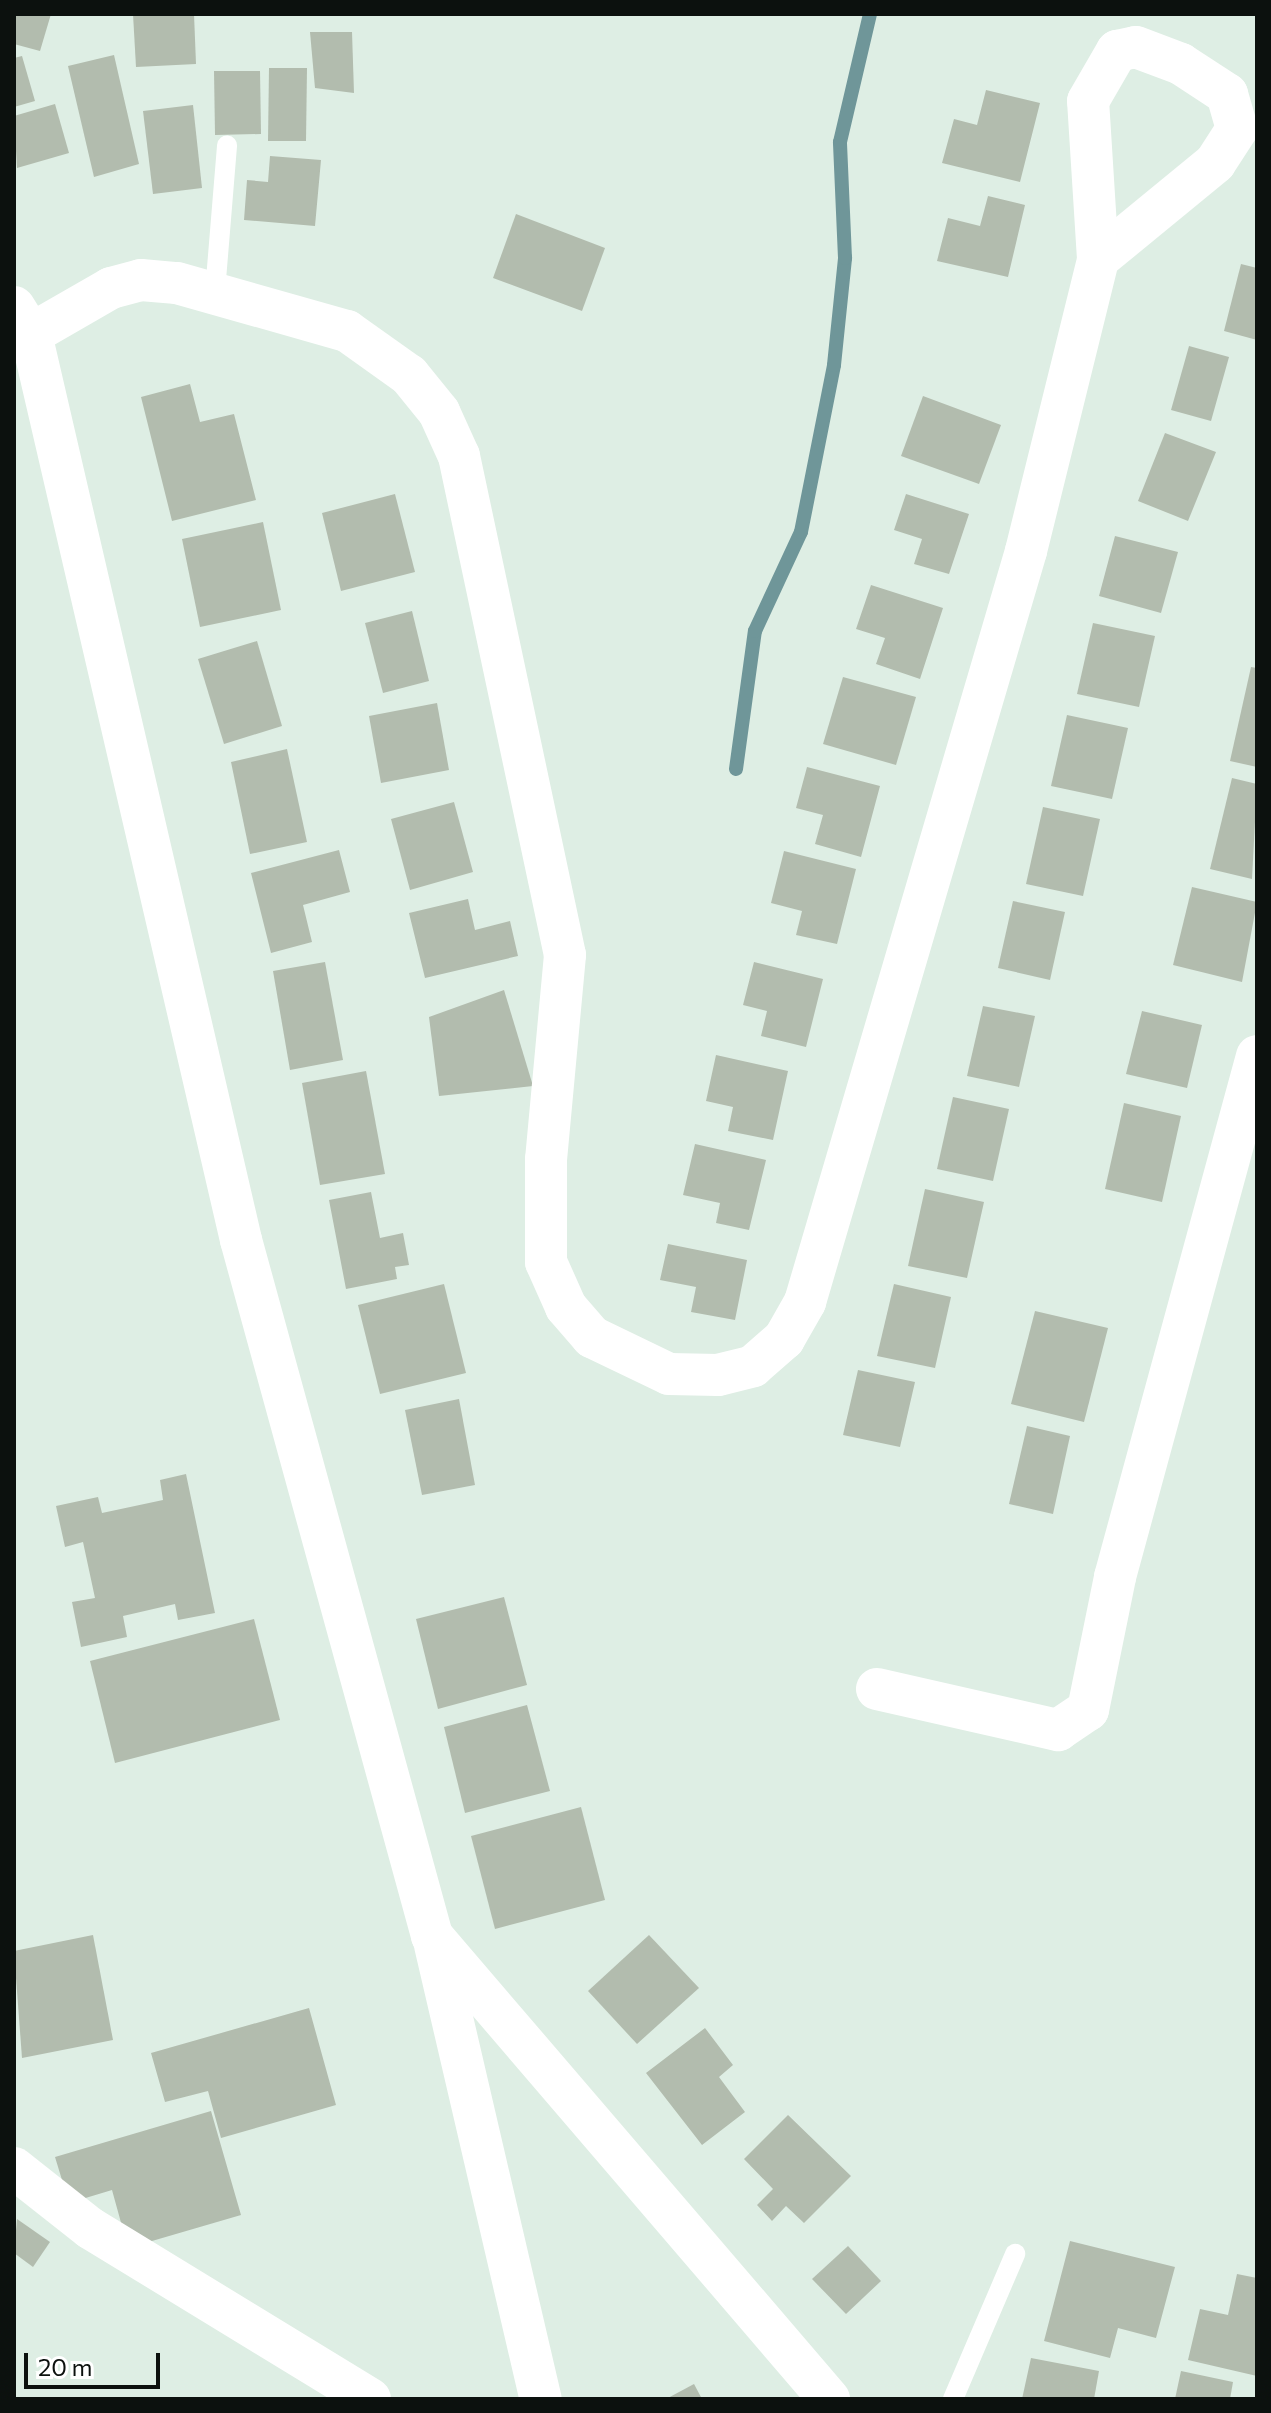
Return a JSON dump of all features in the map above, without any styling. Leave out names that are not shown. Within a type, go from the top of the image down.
[{"type":"street","points":[[541,2399],[432,1936],[241,1240],[22,320],[141,280],[215,292],[347,331],[409,375],[439,412],[459,456],[565,955],[546,1159],[546,1262],[566,1307],[592,1337],[669,1374],[718,1375],[753,1366],[784,1339],[805,1302],[1026,551],[1098,259],[1088,101],[1117,51],[1136,47],[1181,64],[1227,94],[1237,129],[1215,163],[1098,259]]},
{"type":"street","points":[[877,1689],[1058,1730],[1088,1710],[1115,1577],[1257,1056]]},
{"type":"street","points":[[432,1936],[829,2399]]},
{"type":"street","points":[[14,2168],[90,2228],[370,2399]]},
{"type":"lane","points":[[215,292],[227,145]]},
{"type":"lane","points":[[953,2399],[1015,2254]]},
{"type":"building","points":[[14,14],[51,14],[40,51],[14,44]]},
{"type":"building","points":[[133,14],[194,14],[196,64],[136,67]]},
{"type":"building","points":[[310,32],[352,32],[354,93],[315,88]]},
{"type":"building","points":[[114,55],[139,164],[94,177],[68,66]]},
{"type":"building","points":[[22,56],[35,101],[14,107],[14,58]]},
{"type":"building","points":[[269,68],[307,68],[306,141],[268,141]]},
{"type":"building","points":[[214,71],[260,71],[261,134],[215,135]]},
{"type":"building","points":[[986,90],[1040,103],[1020,182],[942,163],[954,119],[977,125]]},
{"type":"building","points":[[55,104],[69,153],[17,168],[14,116]]},
{"type":"building","points":[[193,105],[202,188],[153,194],[143,111]]},
{"type":"building","points":[[270,156],[321,160],[315,226],[244,220],[247,180],[268,182]]},
{"type":"building","points":[[988,196],[1025,205],[1008,277],[937,261],[948,218],[980,226]]},
{"type":"building","points":[[516,214],[605,248],[582,311],[493,278]]},
{"type":"building","points":[[1241,264],[1257,268],[1257,340],[1224,331]]},
{"type":"building","points":[[1189,346],[1229,357],[1211,421],[1171,410]]},
{"type":"building","points":[[190,384],[200,422],[234,414],[256,500],[172,521],[141,397]]},
{"type":"building","points":[[923,396],[1001,425],[979,484],[901,456]]},
{"type":"building","points":[[1165,433],[1216,452],[1188,521],[1138,501]]},
{"type":"building","points":[[395,494],[415,572],[341,591],[322,513]]},
{"type":"building","points":[[906,494],[969,514],[949,574],[914,564],[922,539],[894,530]]},
{"type":"building","points":[[263,522],[281,610],[200,627],[182,539]]},
{"type":"building","points":[[1115,536],[1178,552],[1161,613],[1099,596]]},
{"type":"building","points":[[871,585],[943,608],[920,679],[876,664],[885,638],[856,629]]},
{"type":"building","points":[[412,611],[429,681],[383,693],[365,623]]},
{"type":"building","points":[[1093,623],[1155,636],[1139,707],[1077,694]]},
{"type":"building","points":[[257,641],[282,726],[224,744],[198,659]]},
{"type":"building","points":[[1251,667],[1257,668],[1257,767],[1230,761]]},
{"type":"building","points":[[843,677],[916,697],[896,765],[823,744]]},
{"type":"building","points":[[437,703],[449,770],[381,783],[369,716]]},
{"type":"building","points":[[1067,715],[1128,728],[1112,799],[1051,786]]},
{"type":"building","points":[[287,749],[307,842],[250,854],[231,762]]},
{"type":"building","points":[[807,767],[880,786],[861,857],[815,844],[823,815],[796,808]]},
{"type":"building","points":[[1232,778],[1257,784],[1252,879],[1210,869]]},
{"type":"building","points":[[454,802],[473,872],[410,890],[391,819]]},
{"type":"building","points":[[1043,807],[1100,819],[1083,896],[1026,884]]},
{"type":"building","points":[[339,850],[350,892],[303,905],[312,942],[271,953],[251,873]]},
{"type":"building","points":[[784,851],[856,869],[837,944],[796,935],[802,911],[771,903]]},
{"type":"building","points":[[1192,887],[1257,902],[1242,982],[1173,965]]},
{"type":"building","points":[[468,899],[475,930],[510,921],[518,956],[425,978],[409,913]]},
{"type":"building","points":[[1013,901],[1065,912],[1050,980],[998,968]]},
{"type":"building","points":[[325,962],[343,1060],[290,1070],[273,971]]},
{"type":"building","points":[[754,962],[823,979],[806,1047],[761,1036],[767,1011],[743,1005]]},
{"type":"building","points":[[504,990],[533,1086],[439,1096],[429,1017]]},
{"type":"building","points":[[983,1006],[1035,1016],[1019,1087],[967,1076]]},
{"type":"building","points":[[1142,1011],[1202,1025],[1187,1088],[1126,1074]]},
{"type":"building","points":[[716,1055],[788,1071],[773,1140],[728,1131],[733,1107],[706,1101]]},
{"type":"building","points":[[366,1071],[385,1174],[320,1185],[302,1083]]},
{"type":"building","points":[[953,1097],[1009,1109],[993,1181],[937,1169]]},
{"type":"building","points":[[1124,1103],[1181,1116],[1162,1202],[1105,1189]]},
{"type":"building","points":[[695,1144],[766,1160],[749,1230],[716,1223],[720,1203],[683,1195]]},
{"type":"building","points":[[925,1189],[984,1202],[967,1278],[908,1266]]},
{"type":"building","points":[[371,1192],[380,1238],[403,1233],[409,1265],[395,1267],[397,1279],[346,1289],[329,1200]]},
{"type":"building","points":[[668,1244],[747,1260],[735,1320],[691,1312],[696,1287],[660,1280]]},
{"type":"building","points":[[444,1284],[466,1373],[380,1394],[358,1305]]},
{"type":"building","points":[[894,1284],[951,1297],[935,1368],[877,1356]]},
{"type":"building","points":[[1035,1311],[1108,1328],[1084,1422],[1011,1404]]},
{"type":"building","points":[[858,1370],[915,1382],[900,1447],[843,1435]]},
{"type":"building","points":[[459,1399],[475,1485],[422,1495],[405,1410]]},
{"type":"building","points":[[1027,1426],[1070,1436],[1053,1514],[1009,1504]]},
{"type":"building","points":[[186,1474],[215,1613],[178,1620],[175,1604],[123,1616],[127,1637],[81,1647],[72,1602],[95,1598],[83,1542],[65,1547],[56,1506],[98,1497],[102,1513],[163,1500],[160,1480]]},
{"type":"building","points":[[504,1597],[527,1685],[438,1709],[416,1619]]},
{"type":"building","points":[[254,1619],[280,1720],[115,1763],[90,1661]]},
{"type":"building","points":[[527,1705],[550,1791],[465,1813],[444,1727]]},
{"type":"building","points":[[581,1807],[605,1900],[495,1929],[471,1836]]},
{"type":"building","points":[[93,1935],[113,2040],[22,2058],[14,1951]]},
{"type":"building","points":[[649,1935],[699,1988],[637,2044],[588,1991]]},
{"type":"building","points":[[309,2008],[336,2105],[221,2138],[208,2091],[165,2102],[151,2053]]},
{"type":"building","points":[[705,2028],[733,2065],[719,2077],[745,2112],[702,2145],[646,2073]]},
{"type":"building","points":[[211,2111],[241,2215],[128,2248],[112,2190],[69,2203],[55,2157]]},
{"type":"building","points":[[788,2115],[851,2176],[804,2223],[786,2206],[772,2221],[757,2205],[773,2189],[744,2159]]},
{"type":"building","points":[[17,2219],[50,2242],[33,2267],[14,2253]]},
{"type":"building","points":[[1070,2241],[1175,2267],[1156,2338],[1118,2328],[1110,2358],[1044,2341]]},
{"type":"building","points":[[848,2246],[881,2281],[846,2314],[812,2279]]},
{"type":"building","points":[[1237,2274],[1257,2278],[1257,2376],[1188,2360],[1200,2309],[1228,2315]]},
{"type":"building","points":[[1031,2358],[1099,2371],[1094,2399],[1022,2399]]},
{"type":"building","points":[[1181,2371],[1233,2382],[1230,2399],[1175,2399]]},
{"type":"building","points":[[694,2384],[702,2399],[666,2399]]},
{"type":"waterway","points":[[736,769],[755,631],[801,532],[834,365],[845,258],[840,142],[870,14]]}]
